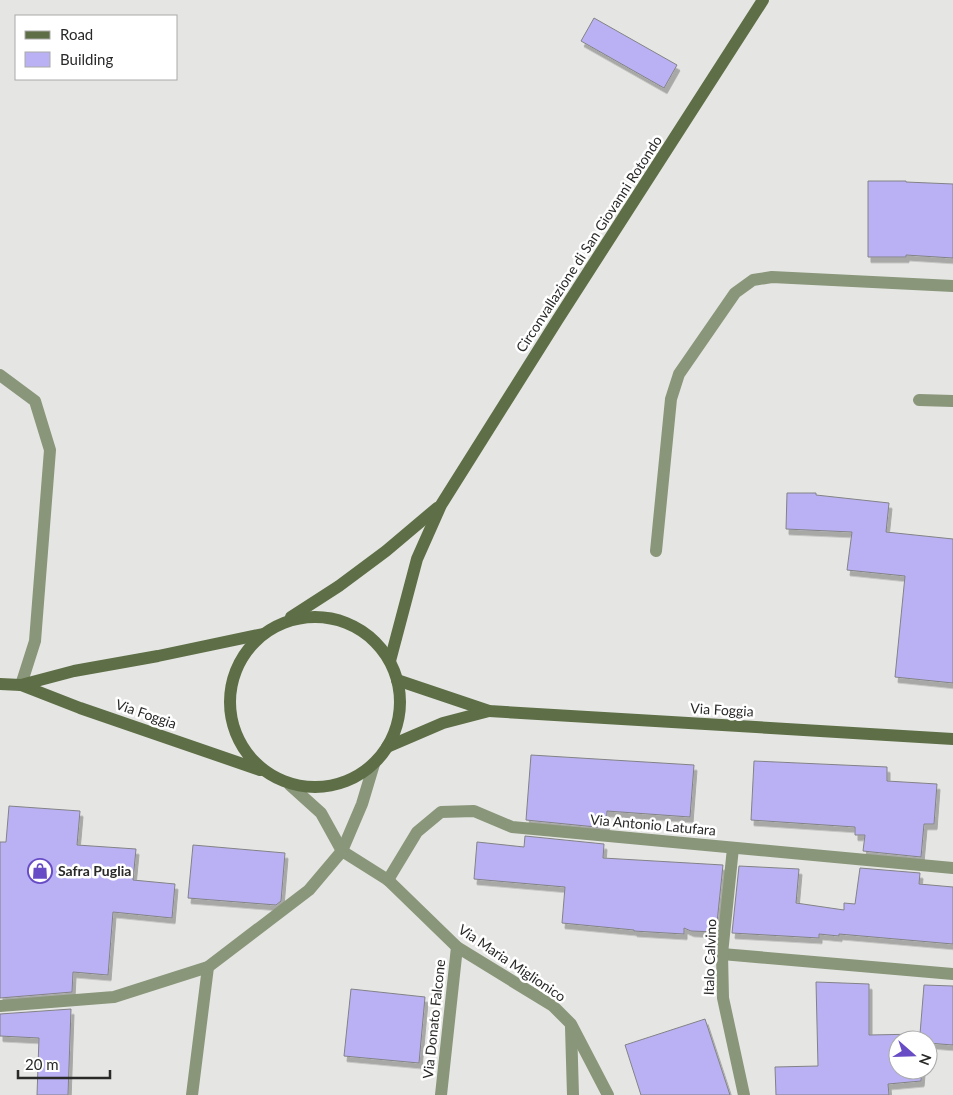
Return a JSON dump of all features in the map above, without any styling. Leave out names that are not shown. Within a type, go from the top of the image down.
[{"type":"main road","name":"Circonvallazione di San Giovanni Rotondo","points":[[390,661],[417,559],[441,504],[763,0]]},
{"type":"main road","name":"Circonvallazione di San Giovanni Rotondo","points":[[279,624],[339,586],[386,551],[441,504]]},
{"type":"main road","name":"Via Foggia","points":[[304,617],[329,618],[345,623],[353,626],[374,641],[390,661],[397,680],[400,703],[397,726],[387,747],[374,764],[356,777],[335,785],[313,788],[290,785],[276,779],[263,770],[244,752],[233,728],[229,702],[233,676],[245,652],[263,634],[279,624],[304,617]]},
{"type":"main road","name":"Via Foggia","points":[[0,684],[21,685],[74,671],[263,634]]},
{"type":"main road","name":"Via Foggia","points":[[397,680],[489,711],[953,739]]},
{"type":"main road","name":"Via Foggia","points":[[21,685],[80,708],[263,770]]},
{"type":"main road","name":"Via Foggia","points":[[387,747],[443,723],[489,711]]},
{"type":"street","points":[[656,550],[671,399],[679,374],[735,293],[753,280],[772,277],[953,286]]},
{"type":"street","points":[[0,374],[35,401],[50,450],[35,641],[21,685]]},
{"type":"street","points":[[919,400],[953,401]]},
{"type":"street","points":[[0,1006],[114,997],[208,967],[309,890],[342,851],[362,804],[374,764]]},
{"type":"street","points":[[290,785],[321,813],[342,851]]},
{"type":"street","name":"Via Antonio Latufara","points":[[388,880],[417,832],[440,812],[474,811],[512,827],[953,868]]},
{"type":"street","name":"Italo Calvino","points":[[733,848],[722,954],[723,998],[744,1095]]},
{"type":"street","name":"Via Maria Miglionico","points":[[342,851],[388,880],[457,947],[553,1006],[571,1024],[608,1095]]},
{"type":"street","name":"Via Donato Falcone","points":[[440,1095],[457,947]]},
{"type":"street","points":[[722,954],[953,974]]},
{"type":"street","points":[[192,1095],[208,967]]},
{"type":"street","points":[[571,1024],[573,1095]]},
{"type":"building","points":[[594,18],[677,65],[664,88],[581,41]]},
{"type":"building","points":[[868,181],[953,184],[953,258],[906,255],[906,257],[868,257]]},
{"type":"building","points":[[787,493],[816,493],[816,495],[889,503],[886,532],[953,539],[953,683],[895,677],[905,576],[847,570],[852,532],[786,529]]},
{"type":"building","points":[[531,755],[694,765],[690,817],[607,811],[606,828],[526,820]]},
{"type":"building","points":[[754,761],[887,767],[887,781],[937,784],[934,824],[924,824],[921,857],[863,851],[865,835],[855,835],[855,827],[751,820]]},
{"type":"building","points":[[9,806],[80,811],[77,845],[136,849],[133,880],[175,884],[172,918],[113,912],[108,975],[73,972],[72,992],[0,998],[0,842],[6,842]]},
{"type":"building","points":[[525,836],[604,844],[603,858],[723,865],[716,932],[691,931],[684,928],[684,934],[634,931],[562,923],[565,887],[474,879],[477,842],[524,847]]},
{"type":"building","points":[[193,845],[285,853],[281,901],[276,905],[188,898]]},
{"type":"building","points":[[739,866],[799,869],[796,903],[844,910],[844,903],[855,904],[860,868],[920,873],[919,884],[953,887],[953,944],[839,934],[839,936],[819,934],[819,938],[732,933]]},
{"type":"building","points":[[816,982],[869,984],[869,1035],[888,1035],[888,1080],[921,1081],[888,1084],[889,1095],[776,1095],[775,1067],[818,1066]]},
{"type":"building","points":[[924,985],[953,986],[953,1045],[938,1044],[938,1030],[920,1030]]},
{"type":"building","points":[[351,989],[425,997],[419,1063],[344,1056]]},
{"type":"building","points":[[71,1009],[68,1095],[37,1095],[39,1038],[0,1036],[0,1014]]},
{"type":"building","points":[[705,1019],[730,1095],[641,1095],[625,1045]]},
{"type":"place","name":"Safra Puglia","points":[[40,871]]}]
